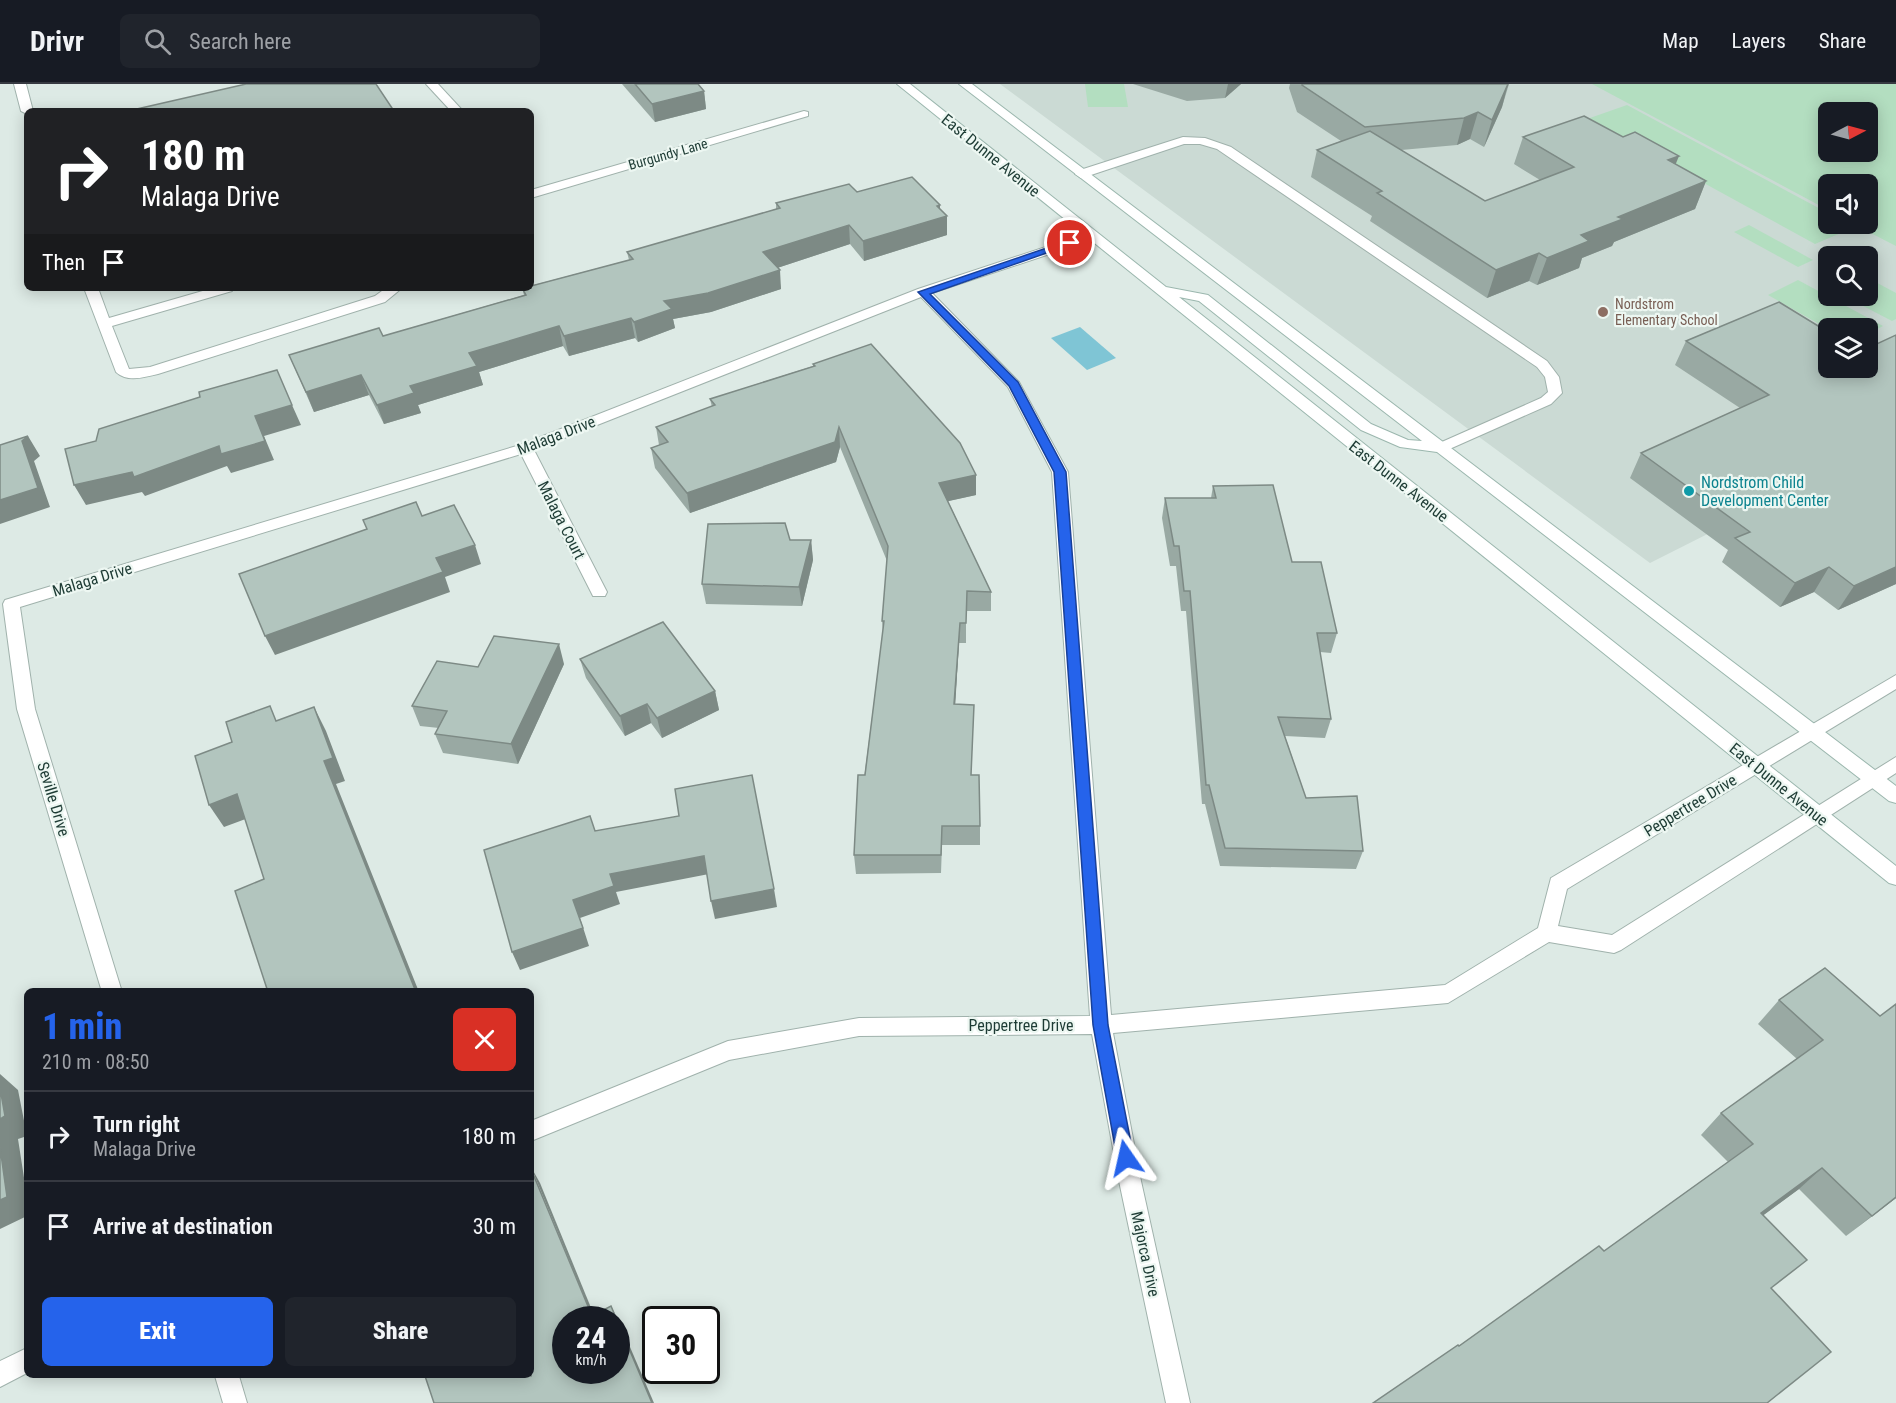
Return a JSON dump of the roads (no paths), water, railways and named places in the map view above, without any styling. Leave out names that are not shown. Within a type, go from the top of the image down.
[{"type":"street","points":[[20,84],[26,108]]},
{"type":"street","points":[[432,84],[454,108]]},
{"type":"street","name":"East Dunne Avenue","points":[[903,84],[1896,877]]},
{"type":"street","points":[[965,84],[1896,796]]},
{"type":"street","name":"Burgundy Lane","points":[[534,193],[804,114]]},
{"type":"street","points":[[1081,174],[1183,141],[1198,139],[1221,146],[1542,364],[1555,381],[1554,393],[1546,401],[1440,448],[1405,444],[1366,427],[1203,298],[1157,289]]},
{"type":"street","name":"Malaga Drive","points":[[11,604],[525,448],[923,292],[1091,236]]},
{"type":"street","points":[[92,291],[123,372],[132,375],[153,371],[380,299],[391,291]]},
{"type":"street","points":[[105,324],[217,291]]},
{"type":"street","name":"Majorca Drive","points":[[923,292],[1014,385],[1060,472],[1101,1025],[1130,1181],[1178,1403]]},
{"type":"street","name":"Malaga Court","points":[[525,448],[598,592]]},
{"type":"street","name":"Seville Drive","points":[[11,604],[27,709],[110,988]]},
{"type":"street","name":"Peppertree Drive","points":[[534,1130],[728,1050],[859,1027],[1101,1025],[1448,994],[1547,933],[1558,884],[1896,681]]},
{"type":"street","points":[[1547,933],[1614,944],[1896,764]]},
{"type":"street","points":[[0,1375],[24,1362]]},
{"type":"street","points":[[228,1378],[235,1403]]},
{"type":"water","points":[[1080,327],[1116,358],[1087,370],[1051,338]]},
{"type":"place","name":"Nordstrom Elementary School","points":[[1603,312]]},
{"type":"place","name":"Nordstrom Child Development Center","points":[[1689,491]]}]
